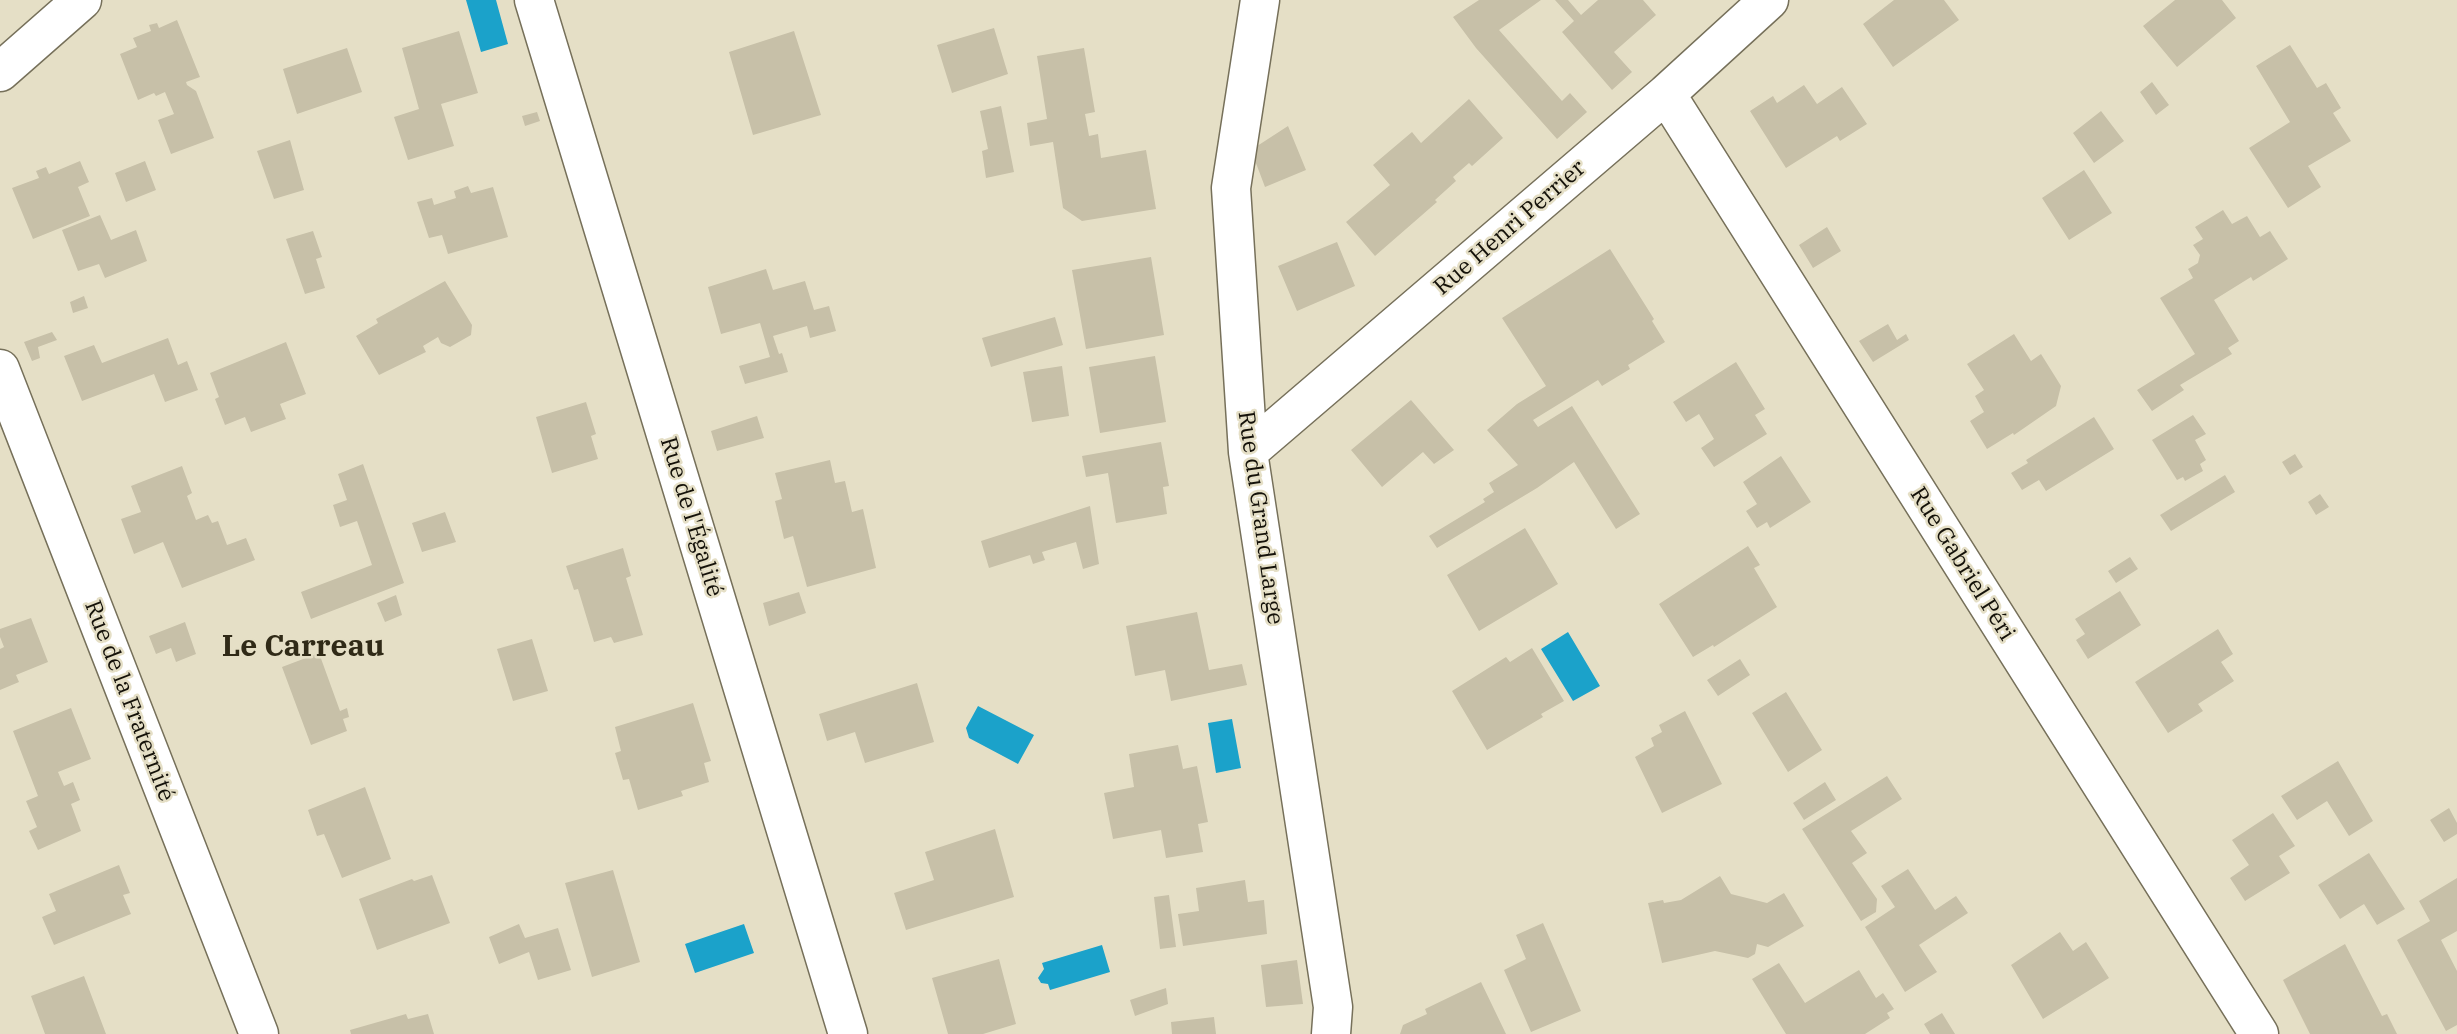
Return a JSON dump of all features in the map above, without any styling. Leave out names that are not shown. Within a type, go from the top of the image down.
[{"type":"street","points":[[0,72],[82,0]]},
{"type":"street","name":"Rue de l'Égalité","points":[[534,0],[848,1034]]},
{"type":"street","name":"Rue du Grand Large","points":[[1260,0],[1231,188],[1248,452],[1333,1007],[1331,1034]]},
{"type":"street","name":"Rue Henri Perrier","points":[[1248,452],[1666,94],[1769,0]]},
{"type":"street","name":"Rue Gabriel Péri","points":[[1666,94],[2259,1034]]},
{"type":"street","name":"Rue de la Fraternité","points":[[0,369],[259,1034]]},
{"type":"water","points":[[466,0],[496,0],[508,44],[481,52]]},
{"type":"water","points":[[1568,632],[1600,686],[1573,701],[1541,649]]},
{"type":"water","points":[[978,706],[1034,735],[1018,764],[969,738],[966,728]]},
{"type":"water","points":[[1232,719],[1241,768],[1216,773],[1208,723]]},
{"type":"water","points":[[744,924],[754,953],[695,973],[685,944]]},
{"type":"water","points":[[1102,945],[1110,972],[1050,990],[1048,984],[1041,983],[1038,978],[1044,969],[1042,963]]},
{"type":"building","points":[[1479,0],[1541,0],[1499,30],[1562,101],[1570,93],[1587,112],[1557,139],[1476,48],[1453,17]]},
{"type":"building","points":[[1555,0],[1568,0],[1581,15],[1598,0],[1643,0],[1656,15],[1614,52],[1632,72],[1612,90],[1562,32],[1574,21]]},
{"type":"building","points":[[1894,0],[1944,0],[1959,20],[1893,67],[1863,24]]},
{"type":"building","points":[[2175,0],[2222,0],[2236,18],[2177,67],[2143,26]]},
{"type":"building","points":[[177,20],[200,77],[186,82],[196,91],[214,138],[171,154],[158,120],[174,114],[165,92],[156,96],[154,93],[138,100],[120,54],[137,47],[133,38],[151,31],[149,25],[157,23],[159,28]]},
{"type":"building","points":[[994,28],[1008,74],[952,93],[937,45]]},
{"type":"building","points":[[459,31],[478,93],[441,104],[454,146],[408,160],[394,117],[419,109],[402,48]]},
{"type":"building","points":[[794,31],[821,115],[753,135],[729,52]]},
{"type":"building","points":[[2290,45],[2317,88],[2326,83],[2341,108],[2333,113],[2351,141],[2308,166],[2321,187],[2288,208],[2249,148],[2290,122],[2256,66]]},
{"type":"building","points":[[347,48],[362,92],[297,114],[283,69]]},
{"type":"building","points":[[1084,48],[1095,112],[1085,114],[1089,136],[1098,134],[1101,158],[1146,150],[1156,209],[1082,221],[1063,208],[1053,142],[1030,146],[1027,123],[1047,119],[1037,56]]},
{"type":"building","points":[[2152,82],[2169,105],[2156,115],[2140,92]]},
{"type":"building","points":[[1804,85],[1817,104],[1842,87],[1867,124],[1840,141],[1837,136],[1786,168],[1750,111],[1773,96],[1777,103]]},
{"type":"building","points":[[1469,99],[1503,138],[1472,166],[1469,163],[1453,177],[1456,181],[1435,200],[1437,202],[1375,256],[1346,222],[1390,185],[1373,165],[1412,132],[1421,143]]},
{"type":"building","points":[[1001,106],[1014,172],[986,178],[982,151],[988,149],[980,111]]},
{"type":"building","points":[[2101,111],[2124,141],[2094,163],[2073,133]]},
{"type":"building","points":[[537,112],[540,121],[525,126],[522,116]]},
{"type":"building","points":[[1288,126],[1306,170],[1265,187],[1251,150]]},
{"type":"building","points":[[290,140],[304,190],[274,199],[257,151]]},
{"type":"building","points":[[80,161],[89,182],[78,187],[90,216],[33,239],[12,188],[39,178],[36,171],[46,167],[49,174]]},
{"type":"building","points":[[145,161],[156,190],[126,202],[115,173]]},
{"type":"building","points":[[2084,170],[2112,213],[2069,240],[2042,198]]},
{"type":"building","points":[[468,186],[471,193],[493,187],[508,237],[448,254],[442,235],[429,238],[417,202],[432,198],[434,205],[456,198],[454,191]]},
{"type":"building","points":[[2223,210],[2232,224],[2247,216],[2260,237],[2270,231],[2288,259],[2253,281],[2251,277],[2214,300],[2239,341],[2228,348],[2232,354],[2180,385],[2184,390],[2152,411],[2137,390],[2195,354],[2160,298],[2193,278],[2188,269],[2198,263],[2200,255],[2193,245],[2203,239],[2195,227]]},
{"type":"building","points":[[100,215],[111,240],[136,230],[147,261],[105,278],[99,264],[78,271],[62,230]]},
{"type":"building","points":[[1827,227],[1841,251],[1813,268],[1799,245]]},
{"type":"building","points":[[313,231],[322,257],[316,259],[325,288],[305,294],[286,239]]},
{"type":"building","points":[[1337,242],[1355,286],[1297,311],[1278,266]]},
{"type":"building","points":[[1610,249],[1654,319],[1652,321],[1665,342],[1628,365],[1630,369],[1602,386],[1598,380],[1533,420],[1538,427],[1572,406],[1640,514],[1616,529],[1574,462],[1537,488],[1437,548],[1429,536],[1485,502],[1483,499],[1494,492],[1489,483],[1518,465],[1487,430],[1517,404],[1546,386],[1502,318]]},
{"type":"building","points":[[1151,257],[1164,335],[1086,349],[1072,270]]},
{"type":"building","points":[[766,269],[773,290],[805,281],[814,310],[829,306],[836,331],[810,338],[807,326],[773,336],[788,372],[745,384],[739,366],[770,357],[760,323],[721,334],[708,287]]},
{"type":"building","points":[[445,281],[472,325],[471,335],[450,347],[441,343],[438,337],[423,346],[426,352],[379,375],[356,336],[378,323],[376,319]]},
{"type":"building","points":[[84,296],[88,308],[73,313],[70,302]]},
{"type":"building","points":[[1055,317],[1063,345],[991,367],[982,338]]},
{"type":"building","points":[[1888,324],[1897,340],[1906,334],[1909,340],[1873,362],[1859,341]]},
{"type":"building","points":[[52,332],[57,340],[38,347],[40,358],[32,361],[24,342]]},
{"type":"building","points":[[2014,334],[2031,361],[2041,354],[2061,386],[2056,406],[2014,435],[2013,433],[1987,449],[1970,421],[1984,412],[1975,396],[1984,390],[1967,364]]},
{"type":"building","points":[[168,338],[178,365],[187,361],[198,390],[165,402],[154,374],[82,401],[64,356],[94,345],[102,363]]},
{"type":"building","points":[[286,342],[306,394],[280,404],[286,419],[251,432],[245,417],[225,425],[215,399],[219,397],[210,373]]},
{"type":"building","points":[[1155,356],[1166,422],[1100,433],[1089,367]]},
{"type":"building","points":[[1736,362],[1765,409],[1755,415],[1767,434],[1714,467],[1701,448],[1714,439],[1699,414],[1686,422],[1673,402]]},
{"type":"building","points":[[1062,366],[1069,416],[1032,422],[1023,372]]},
{"type":"building","points":[[1411,400],[1454,450],[1434,464],[1423,452],[1382,487],[1351,450]]},
{"type":"building","points":[[586,402],[596,434],[591,436],[598,459],[552,473],[536,417]]},
{"type":"building","points":[[2193,415],[2206,434],[2195,440],[2206,460],[2200,464],[2203,471],[2185,481],[2183,477],[2177,480],[2152,440]]},
{"type":"building","points":[[757,416],[764,438],[717,451],[711,431]]},
{"type":"building","points":[[2094,417],[2114,449],[2046,491],[2039,480],[2022,490],[2011,473],[2028,463],[2026,460]]},
{"type":"building","points":[[1161,442],[1169,486],[1163,487],[1167,514],[1116,523],[1108,473],[1086,477],[1082,456]]},
{"type":"building","points":[[2295,454],[2303,467],[2290,475],[2282,462]]},
{"type":"building","points":[[1781,456],[1811,502],[1770,528],[1767,522],[1757,528],[1746,511],[1757,504],[1743,482]]},
{"type":"building","points":[[830,460],[835,483],[845,481],[852,512],[863,509],[876,568],[807,587],[793,536],[784,539],[775,501],[782,499],[775,473]]},
{"type":"building","points":[[363,464],[404,583],[311,619],[301,592],[372,565],[357,521],[340,527],[333,505],[347,500],[338,474]]},
{"type":"building","points":[[182,466],[192,493],[187,496],[196,520],[208,515],[212,523],[218,521],[227,545],[246,538],[255,560],[182,588],[163,542],[134,554],[121,519],[141,512],[131,486]]},
{"type":"building","points":[[2225,475],[2235,492],[2171,531],[2160,515]]},
{"type":"building","points":[[2320,494],[2329,507],[2316,515],[2308,502]]},
{"type":"building","points":[[1090,506],[1099,564],[1083,569],[1076,542],[1042,552],[1045,560],[1033,564],[1030,555],[989,568],[981,541]]},
{"type":"building","points":[[445,512],[456,542],[422,552],[412,523]]},
{"type":"building","points":[[1525,528],[1558,584],[1479,631],[1447,575]]},
{"type":"building","points":[[1748,546],[1760,565],[1754,568],[1777,607],[1714,647],[1713,645],[1693,657],[1659,604]]},
{"type":"building","points":[[623,548],[631,576],[626,578],[643,635],[614,643],[611,637],[594,642],[578,589],[574,590],[566,566]]},
{"type":"building","points":[[2130,557],[2138,569],[2116,583],[2108,571]]},
{"type":"building","points":[[2120,591],[2141,625],[2088,659],[2076,640],[2085,634],[2075,619]]},
{"type":"building","points":[[799,592],[806,613],[769,626],[763,603]]},
{"type":"building","points":[[396,595],[402,615],[385,622],[377,603]]},
{"type":"building","points":[[1197,612],[1209,670],[1242,664],[1247,685],[1171,701],[1165,670],[1135,676],[1126,626]]},
{"type":"building","points":[[31,618],[48,662],[16,675],[19,682],[0,690],[0,649],[4,647],[0,629]]},
{"type":"building","points":[[185,622],[196,654],[176,662],[171,648],[156,654],[149,636]]},
{"type":"building","points":[[2218,629],[2233,654],[2221,662],[2234,681],[2198,704],[2203,711],[2168,733],[2135,682]]},
{"type":"building","points":[[532,639],[548,691],[513,701],[497,649]]},
{"type":"building","points":[[1532,648],[1564,701],[1541,714],[1543,717],[1487,750],[1452,691],[1506,657],[1510,662]]},
{"type":"building","points":[[319,653],[340,711],[347,708],[349,717],[343,719],[347,731],[311,745],[282,667]]},
{"type":"building","points":[[1740,659],[1750,675],[1718,696],[1707,680]]},
{"type":"building","points":[[917,683],[934,742],[865,763],[855,732],[827,741],[819,714]]},
{"type":"building","points":[[1786,692],[1822,750],[1788,772],[1752,713]]},
{"type":"building","points":[[693,703],[711,761],[704,763],[709,782],[681,791],[683,796],[638,810],[629,779],[623,780],[615,753],[621,751],[615,727]]},
{"type":"building","points":[[71,708],[91,759],[58,772],[64,786],[73,782],[80,800],[71,804],[81,831],[38,850],[29,831],[37,827],[26,801],[38,796],[13,731]]},
{"type":"building","points":[[1685,711],[1722,784],[1662,813],[1635,757],[1654,746],[1651,738],[1662,732],[1659,725]]},
{"type":"building","points":[[1178,745],[1183,769],[1197,766],[1208,822],[1198,824],[1203,852],[1166,858],[1161,830],[1113,839],[1104,793],[1134,787],[1129,754]]},
{"type":"building","points":[[2338,761],[2373,821],[2349,836],[2327,801],[2297,820],[2281,796]]},
{"type":"building","points":[[1887,776],[1902,799],[1851,831],[1867,853],[1852,863],[1877,899],[1876,912],[1861,921],[1802,829]]},
{"type":"building","points":[[1825,782],[1836,800],[1804,820],[1793,803]]},
{"type":"building","points":[[365,787],[391,859],[342,878],[324,834],[317,836],[308,810]]},
{"type":"building","points":[[2449,808],[2457,823],[2457,834],[2444,842],[2430,820]]},
{"type":"building","points":[[2273,813],[2295,846],[2279,856],[2290,873],[2245,901],[2230,878],[2249,865],[2232,840]]},
{"type":"building","points":[[995,829],[1014,897],[906,930],[894,893],[934,880],[925,852]]},
{"type":"building","points":[[2369,853],[2405,909],[2377,925],[2364,904],[2340,919],[2318,885]]},
{"type":"building","points":[[119,865],[130,893],[123,895],[131,914],[54,945],[42,917],[56,911],[49,894]]},
{"type":"building","points":[[1908,869],[1935,910],[1956,896],[1968,913],[1919,945],[1937,972],[1905,992],[1865,927],[1895,907],[1881,886]]},
{"type":"building","points":[[613,870],[640,962],[592,977],[565,883]]},
{"type":"building","points":[[432,875],[450,923],[377,950],[359,899],[412,879],[414,881]]},
{"type":"building","points":[[1720,876],[1731,894],[1767,903],[1784,893],[1804,926],[1768,947],[1757,944],[1755,954],[1748,958],[1715,951],[1662,963],[1648,903],[1681,900]]},
{"type":"building","points":[[2457,878],[2457,931],[2441,940],[2457,971],[2457,1025],[2446,1031],[2397,940],[2430,921],[2419,901]]},
{"type":"building","points":[[1245,880],[1248,902],[1264,900],[1267,934],[1183,946],[1178,914],[1199,911],[1196,888]]},
{"type":"building","points":[[1169,895],[1176,947],[1160,949],[1154,897]]},
{"type":"building","points":[[1543,923],[1581,1011],[1531,1032],[1504,970],[1526,959],[1516,935]]},
{"type":"building","points":[[519,924],[525,938],[558,928],[571,970],[538,980],[529,952],[499,964],[489,937]]},
{"type":"building","points":[[2060,932],[2073,951],[2086,942],[2109,978],[2043,1019],[2011,965]]},
{"type":"building","points":[[2345,944],[2382,1016],[2387,1014],[2397,1034],[2310,1034],[2283,980]]},
{"type":"building","points":[[999,959],[1016,1024],[983,1034],[948,1034],[932,978]]},
{"type":"building","points":[[1297,960],[1303,1004],[1266,1007],[1261,965]]},
{"type":"building","points":[[1779,963],[1805,1003],[1859,970],[1876,998],[1883,993],[1894,1009],[1887,1013],[1890,1018],[1865,1034],[1786,1034],[1752,979]]},
{"type":"building","points":[[84,976],[106,1034],[45,1034],[31,996]]},
{"type":"building","points":[[1481,982],[1506,1034],[1400,1034],[1403,1025],[1427,1014],[1425,1009]]},
{"type":"building","points":[[1166,988],[1168,1004],[1135,1016],[1130,1000]]},
{"type":"building","points":[[1942,1013],[1955,1034],[1930,1034],[1924,1024]]},
{"type":"building","points":[[406,1014],[408,1019],[428,1014],[434,1034],[351,1034],[350,1030]]},
{"type":"building","points":[[1214,1017],[1216,1034],[1172,1034],[1171,1022]]},
{"type":"district","name":"Le Carreau","points":[[303,647]]}]
